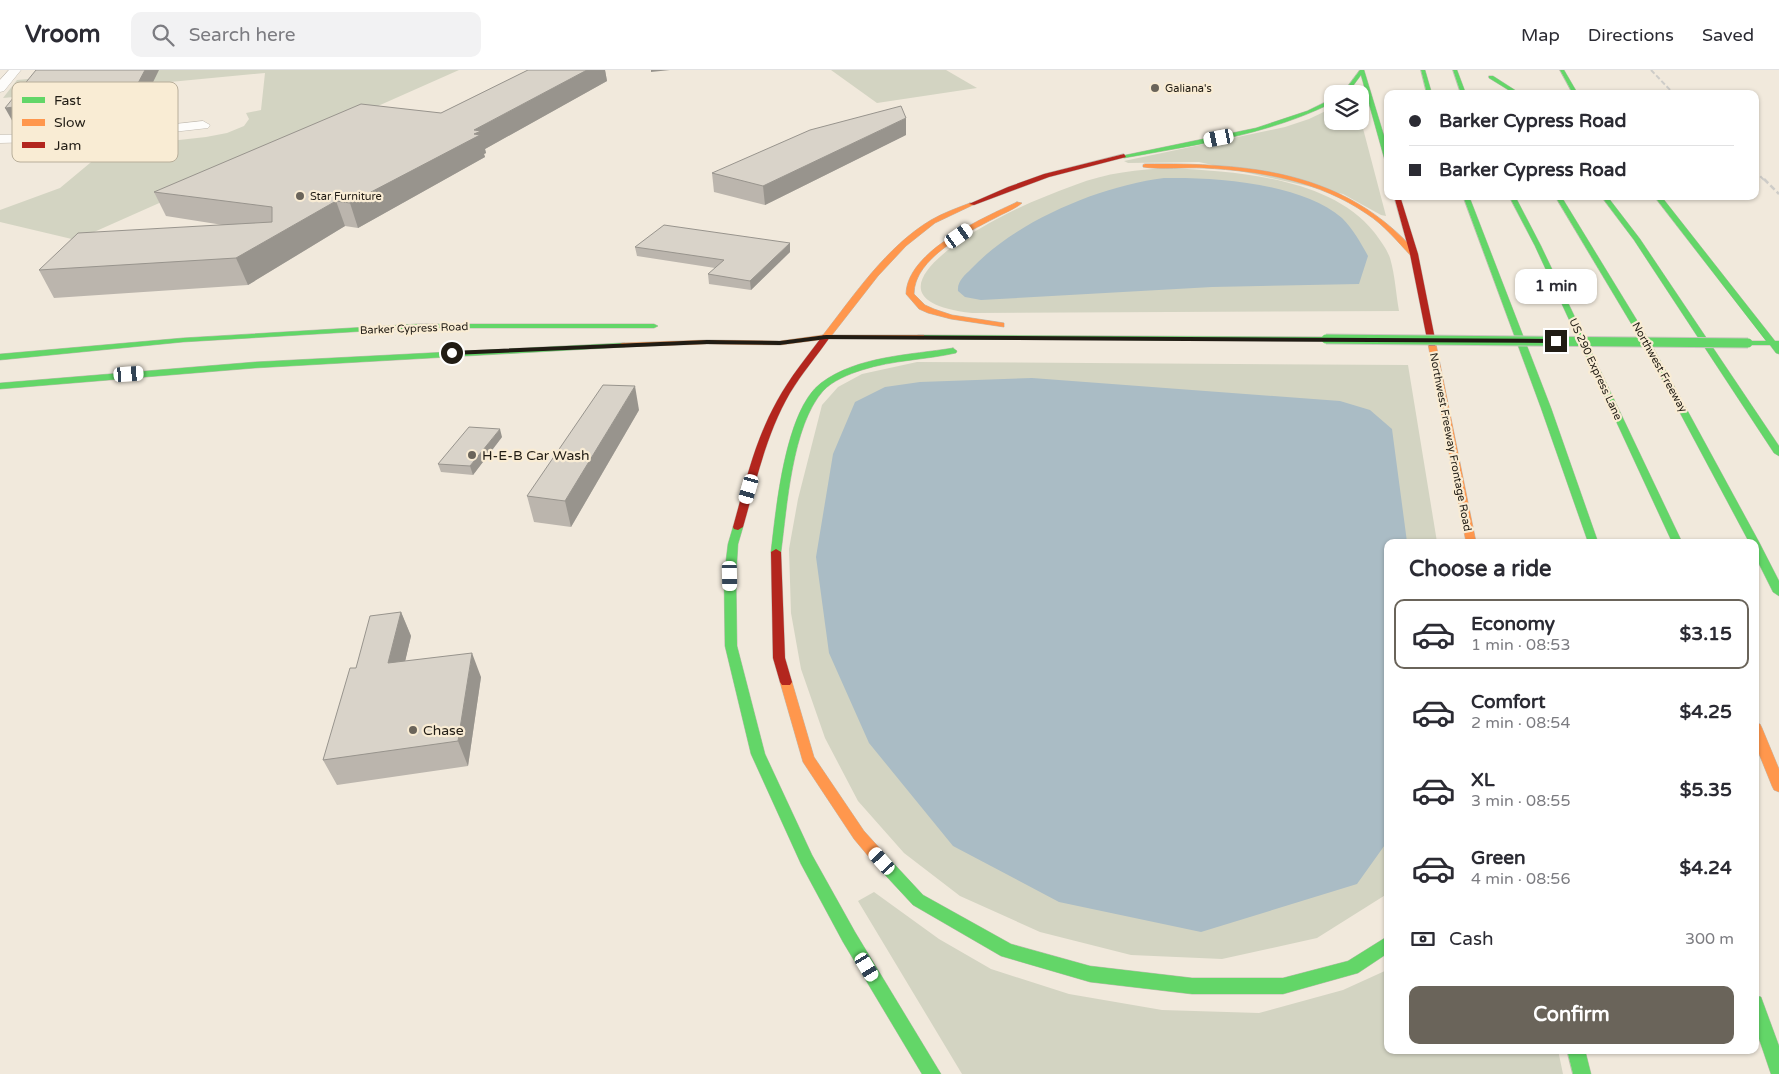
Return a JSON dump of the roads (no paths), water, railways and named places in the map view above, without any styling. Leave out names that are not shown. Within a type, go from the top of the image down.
[{"type":"main road","points":[[1351,85],[1362,70]]},
{"type":"main road","points":[[1362,70],[1384,148]]},
{"type":"main road","points":[[1423,70],[1429,90]]},
{"type":"main road","points":[[1455,70],[1462,90]]},
{"type":"main road","points":[[1562,70],[1574,90]]},
{"type":"main road","points":[[1490,74],[1497,90]]},
{"type":"main road","points":[[1490,74],[1513,90]]},
{"type":"main road","points":[[932,1074],[849,937],[806,859],[758,754],[731,646],[730,576],[734,544],[760,452],[775,413],[791,384],[868,283],[905,245],[933,222],[1011,186],[1072,167],[1237,134],[1312,112],[1324,105]]},
{"type":"main road","points":[[1069,181],[1108,170],[1158,165],[1212,166],[1267,174],[1318,187],[1358,205],[1379,220],[1414,254]]},
{"type":"main road","points":[[1033,197],[997,213],[946,245],[914,273],[910,292],[922,306],[941,314],[1072,338]]},
{"type":"main road","name":"Northwest Freeway Frontage Road","points":[[1398,200],[1414,254],[1470,539]]},
{"type":"main road","points":[[1468,200],[1546,408],[1592,539]]},
{"type":"main road","name":"US 290 Express Lane","points":[[1514,200],[1538,246],[1676,539]]},
{"type":"main road","name":"Northwest Freeway","points":[[1560,200],[1645,340],[1751,539]]},
{"type":"main road","points":[[1607,200],[1637,239],[1779,453]]},
{"type":"main road","points":[[1660,200],[1777,346]]},
{"type":"main road","name":"Barker Cypress Road","points":[[0,357],[183,340],[418,326],[663,326]]},
{"type":"main road","name":"Barker Cypress Road","points":[[800,328],[826,337]]},
{"type":"main road","points":[[255,365],[291,334]]},
{"type":"main road","name":"Barker Cypress Road","points":[[0,386],[255,365],[619,345],[707,342],[780,343],[826,337],[1326,339],[1748,343],[1777,346]]},
{"type":"main road","points":[[1034,338],[878,363],[844,374],[819,390],[803,416],[783,488],[775,560],[779,658],[808,758],[859,835],[918,900],[1007,951],[1090,974],[1192,986],[1283,986],[1352,968],[1384,946]]},
{"type":"main road","name":"Northwest Freeway","points":[[1759,554],[1779,592]]},
{"type":"main road","points":[[1759,738],[1779,786]]},
{"type":"main road","points":[[1759,1014],[1779,1071]]},
{"type":"main road","points":[[1577,1054],[1582,1074]]},
{"type":"street","points":[[0,88],[15,70]]},
{"type":"street","points":[[178,129],[204,126]]},
{"type":"railway","points":[[1651,70],[1670,90]]},
{"type":"railway","points":[[1759,175],[1765,181]]},
{"type":"railway","points":[[1764,179],[1779,194]]},
{"type":"place","name":"Galiana's","points":[[1155,88]]},
{"type":"place","name":"Star Furniture","points":[[300,196]]},
{"type":"place","name":"H-E-B Car Wash","points":[[472,455]]},
{"type":"place","name":"Chase","points":[[413,730]]}]
